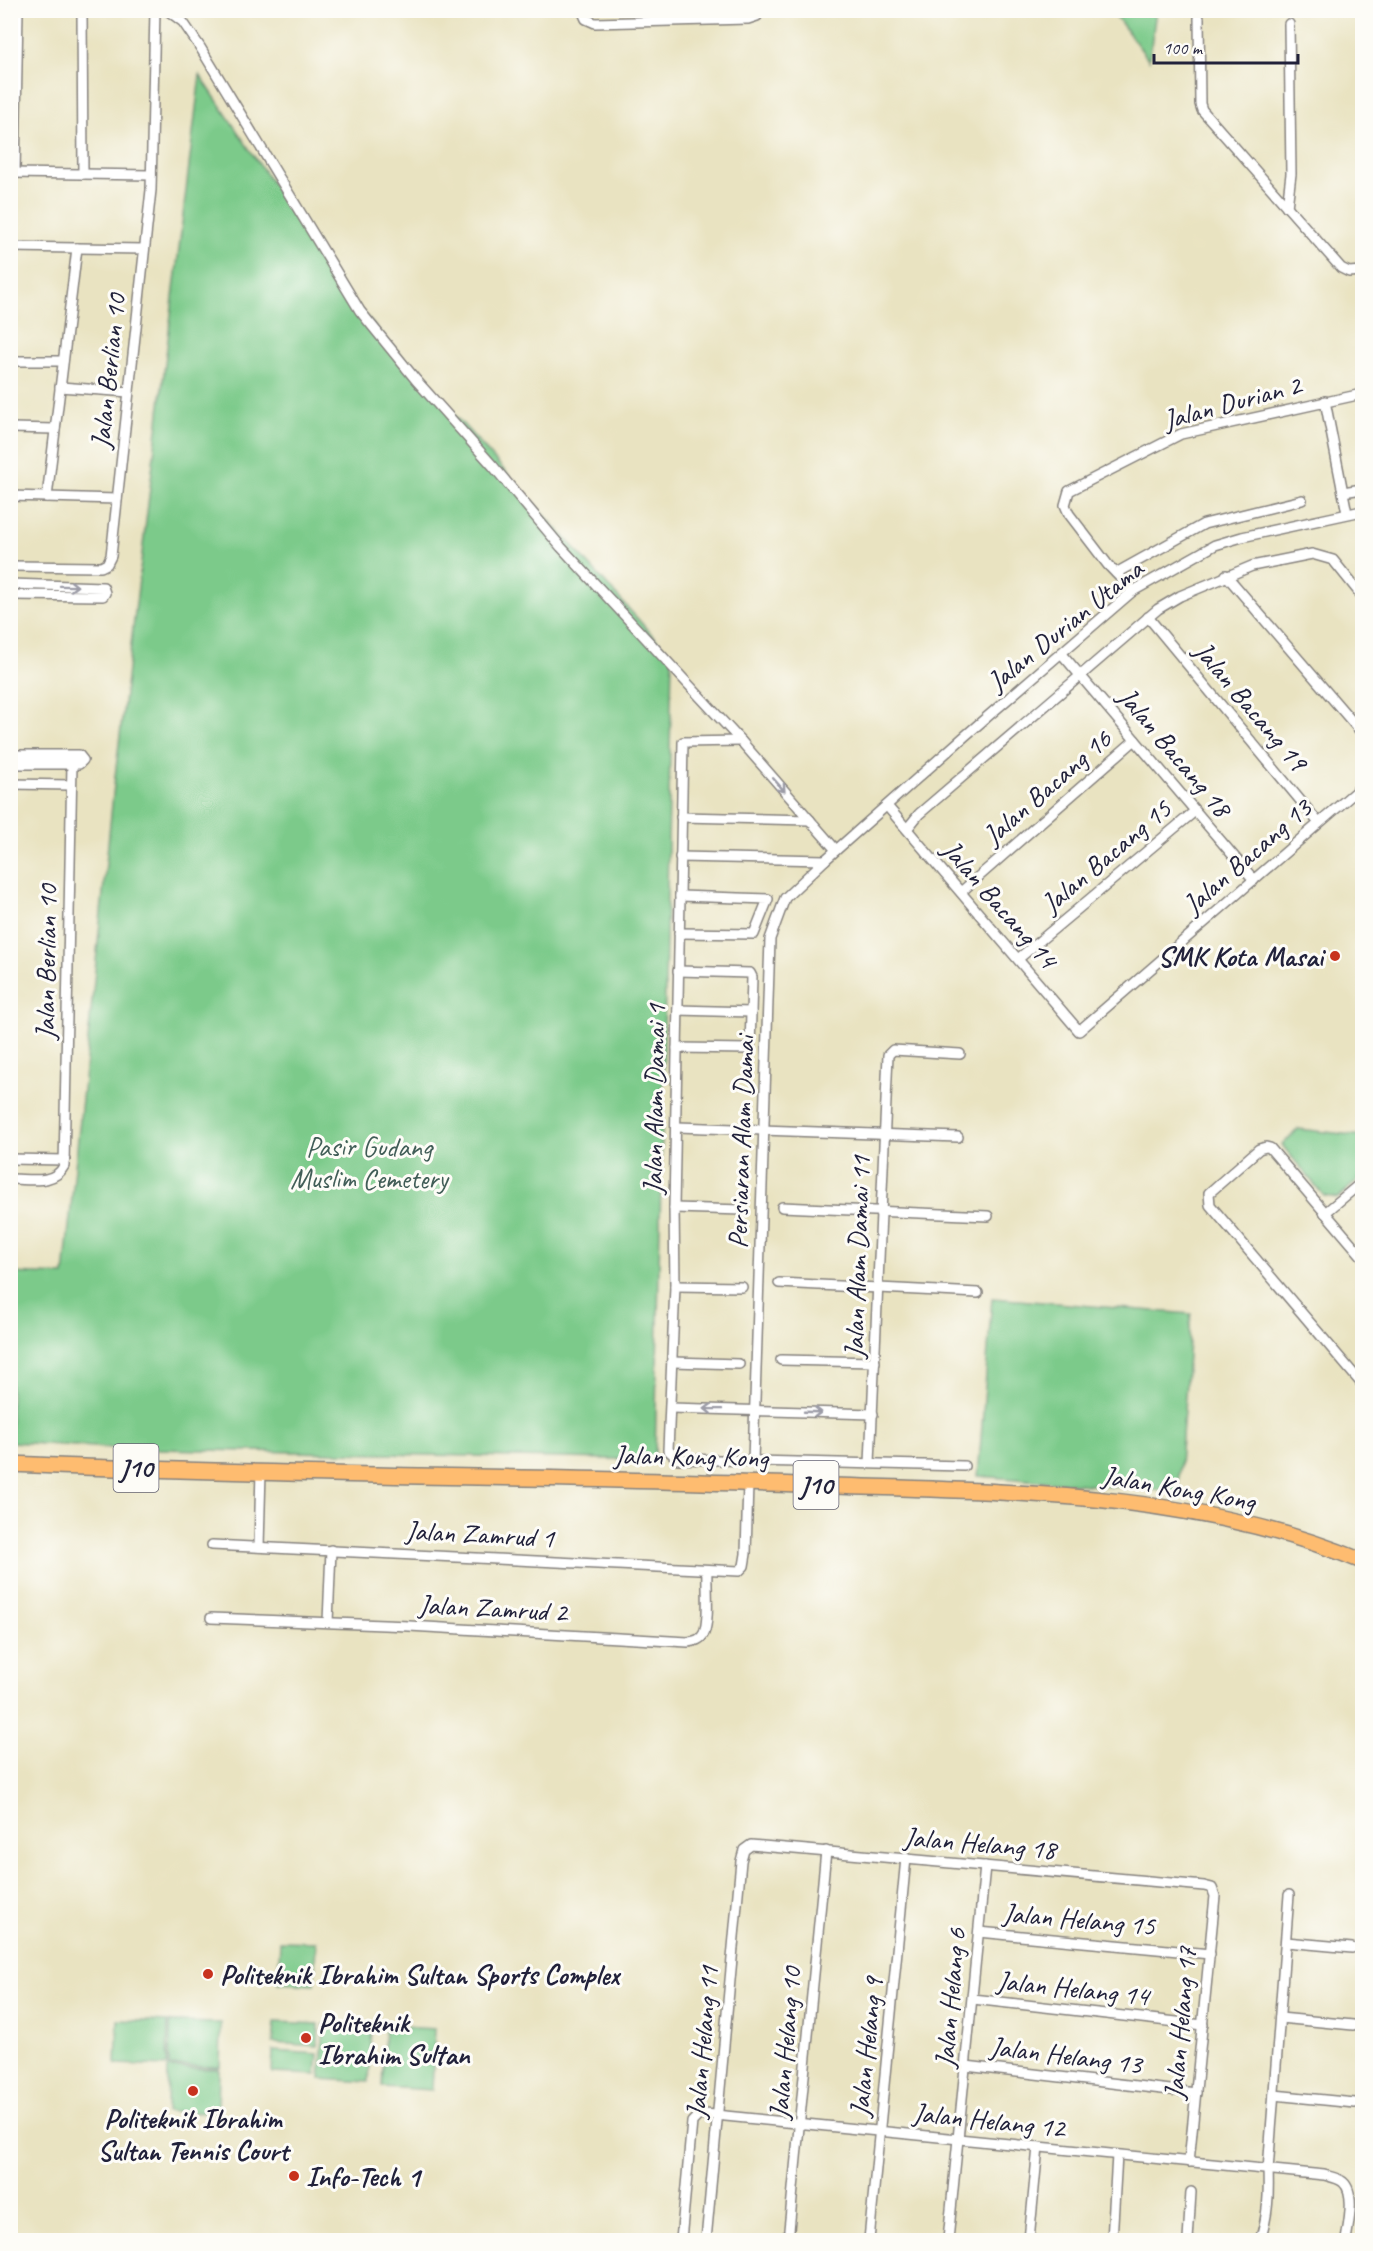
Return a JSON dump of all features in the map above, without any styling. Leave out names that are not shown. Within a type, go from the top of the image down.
[{"type":"main road","name":"Jalan Kong Kong","points":[[10,1464],[748,1483],[1010,1492],[1093,1498],[1196,1512],[1268,1529],[1335,1550],[1362,1562]]},
{"type":"street","points":[[18,10],[13,173],[151,175]]},
{"type":"street","points":[[72,10],[122,10]]},
{"type":"street","name":"Jalan Berlian 10","points":[[10,566],[104,566],[111,556],[151,175],[155,10]]},
{"type":"street","points":[[167,10],[183,22],[200,47],[360,311],[416,380],[561,547],[741,741],[836,850]]},
{"type":"street","points":[[582,10],[586,19],[595,23],[748,20],[757,16],[758,10]]},
{"type":"street","points":[[669,10],[669,22]]},
{"type":"street","points":[[82,11],[83,174]]},
{"type":"street","points":[[1199,18],[1200,108],[1343,270],[1362,272]]},
{"type":"street","points":[[1287,207],[1291,174],[1289,24]]},
{"type":"street","points":[[10,247],[144,249]]},
{"type":"street","points":[[47,497],[77,248]]},
{"type":"street","points":[[10,361],[63,361]]},
{"type":"street","points":[[60,387],[129,392]]},
{"type":"street","name":"Jalan Durian 2","points":[[1133,591],[1069,514],[1065,505],[1069,491],[1181,434],[1362,394]]},
{"type":"street","points":[[1325,401],[1347,513]]},
{"type":"street","points":[[10,428],[55,429]]},
{"type":"street","points":[[1343,492],[1362,489]]},
{"type":"street","points":[[10,496],[117,498]]},
{"type":"street","points":[[1116,573],[1204,524],[1302,500]]},
{"type":"street","name":"Jalan Durian Utama","points":[[836,850],[1133,591],[1215,545],[1362,511]]},
{"type":"street","points":[[907,829],[920,814],[1080,675],[1148,617],[1180,596],[1252,566],[1312,554],[1323,555],[1333,560],[1362,596]]},
{"type":"street","points":[[1226,575],[1362,733]]},
{"type":"street","points":[[10,584],[103,587],[105,590],[103,596],[10,595]]},
{"type":"street","name":"Jalan Bacang 19","points":[[1148,617],[1319,823]]},
{"type":"street","name":"Jalan Bacang 18","points":[[1062,654],[1254,880]]},
{"type":"street","name":"Jalan Bacang 16","points":[[961,892],[1135,740]]},
{"type":"street","name":"Jalan Alam Damai 1","points":[[741,741],[683,742],[674,1208],[675,1286],[668,1450],[678,1459],[753,1461]]},
{"type":"street","points":[[10,755],[78,755],[82,757],[81,763],[72,764],[10,764]]},
{"type":"street","name":"Jalan Berlian 10","points":[[65,1160],[72,764]]},
{"type":"street","points":[[10,784],[71,785]]},
{"type":"street","name":"Jalan Bacang 13","points":[[1080,1031],[1362,786]]},
{"type":"street","name":"Jalan Bacang 14","points":[[887,806],[1080,1031]]},
{"type":"street","name":"Jalan Bacang 15","points":[[1018,959],[1195,811]]},
{"type":"street","points":[[681,817],[810,820]]},
{"type":"street","name":"Persiaran Alam Damai","points":[[753,1461],[770,939],[785,898],[836,850]]},
{"type":"street","points":[[680,857],[825,860]]},
{"type":"street","points":[[679,933],[754,934],[768,899],[680,896]]},
{"type":"street","points":[[677,1048],[750,1049],[752,977],[750,974],[678,971]]},
{"type":"street","points":[[678,1010],[751,1012]]},
{"type":"street","name":"Jalan Alam Damai 11","points":[[870,1463],[890,1052],[892,1050],[960,1054]]},
{"type":"street","points":[[676,1127],[958,1137]]},
{"type":"street","points":[[1362,1256],[1270,1148],[1262,1148],[1211,1190],[1208,1197],[1208,1201],[1219,1215],[1362,1384]]},
{"type":"street","points":[[10,1159],[65,1160],[61,1173],[52,1178],[10,1179]]},
{"type":"street","points":[[1325,1213],[1362,1182]]},
{"type":"street","points":[[782,1207],[988,1216]]},
{"type":"street","points":[[674,1208],[743,1210]]},
{"type":"street","points":[[778,1284],[978,1293]]},
{"type":"street","points":[[675,1286],[742,1287]]},
{"type":"street","points":[[781,1360],[875,1362]]},
{"type":"street","points":[[673,1362],[739,1364]]},
{"type":"street","points":[[671,1408],[873,1414]]},
{"type":"street","points":[[753,1461],[964,1466]]},
{"type":"street","points":[[259,1547],[261,1471]]},
{"type":"street","name":"Jalan Zamrud 1","points":[[212,1545],[732,1571],[744,1566],[748,1483]]},
{"type":"street","points":[[328,1622],[331,1550]]},
{"type":"street","name":"Jalan Zamrud 2","points":[[211,1618],[328,1622],[688,1642],[697,1641],[703,1635],[707,1570]]},
{"type":"street","name":"Jalan Helang 18","points":[[745,1848],[754,1844],[1212,1888]]},
{"type":"street","name":"Jalan Helang 11","points":[[706,2241],[741,1862],[745,1848]]},
{"type":"street","name":"Jalan Helang 10","points":[[788,2241],[826,1851]]},
{"type":"street","name":"Jalan Helang 9","points":[[869,2241],[906,1858]]},
{"type":"street","name":"Jalan Helang 6","points":[[948,2241],[985,1866]]},
{"type":"street","name":"Jalan Helang 17","points":[[1190,2162],[1215,1896],[1212,1888]]},
{"type":"street","points":[[1260,2241],[1267,2220],[1270,2199],[1268,2170],[1289,1895]]},
{"type":"street","name":"Jalan Helang 15","points":[[979,1932],[1210,1954]]},
{"type":"street","points":[[1286,1942],[1352,1948]]},
{"type":"street","name":"Jalan Helang 14","points":[[973,2000],[1203,2025]]},
{"type":"street","points":[[1280,2018],[1353,2025]]},
{"type":"street","name":"Jalan Helang 13","points":[[966,2066],[1196,2093]]},
{"type":"street","points":[[1274,2095],[1355,2103]]},
{"type":"street","name":"Jalan Helang 12","points":[[681,2241],[692,2122],[699,2115],[705,2114],[1324,2175],[1346,2184],[1350,2195],[1346,2241]]},
{"type":"street","points":[[1029,2241],[1038,2147]]},
{"type":"street","points":[[1112,2241],[1117,2155]]},
{"type":"street","points":[[1188,2241],[1191,2192]]},
{"type":"green space","points":[[1112,11],[1156,11],[1149,60]]},
{"type":"green space","name":"Pasir Gudang Muslim Cemetery","points":[[200,75],[345,293],[672,657],[655,1460],[111,1448],[11,1442],[10,1273],[64,1275],[114,785]]},
{"type":"green space","points":[[1298,1129],[1362,1136],[1362,1176],[1338,1198],[1324,1196],[1282,1145]]},
{"type":"green space","points":[[992,1298],[1191,1314],[1178,1492],[978,1476]]},
{"type":"green space","points":[[280,1941],[316,1942],[314,1985],[278,1983]]},
{"type":"green space","name":"Politeknik Ibrahim Sultan Tennis Court","points":[[118,2020],[168,2022],[167,2066],[116,2064]]},
{"type":"green space","name":"Politeknik Ibrahim Sultan Tennis Court","points":[[170,2022],[221,2023],[220,2067],[169,2066]]},
{"type":"green space","points":[[275,2022],[319,2024],[318,2046],[273,2043]]},
{"type":"green space","points":[[324,2024],[372,2027],[369,2082],[320,2079]]},
{"type":"green space","points":[[385,2026],[435,2029],[432,2090],[382,2087]]},
{"type":"green space","points":[[273,2051],[318,2054],[316,2075],[272,2073]]},
{"type":"green space","name":"Politeknik Ibrahim Sultan Tennis Court","points":[[168,2068],[219,2069],[218,2113],[167,2112]]},
{"type":"place","name":"SMK Kota Masai","points":[[1335,956]]},
{"type":"place","name":"Politeknik Ibrahim Sultan Sports Complex","points":[[208,1974]]},
{"type":"place","name":"Politeknik Ibrahim Sultan","points":[[306,2038]]},
{"type":"place","name":"Politeknik Ibrahim Sultan Tennis Court","points":[[193,2091]]},
{"type":"place","name":"Info-Tech 1","points":[[294,2176]]}]
